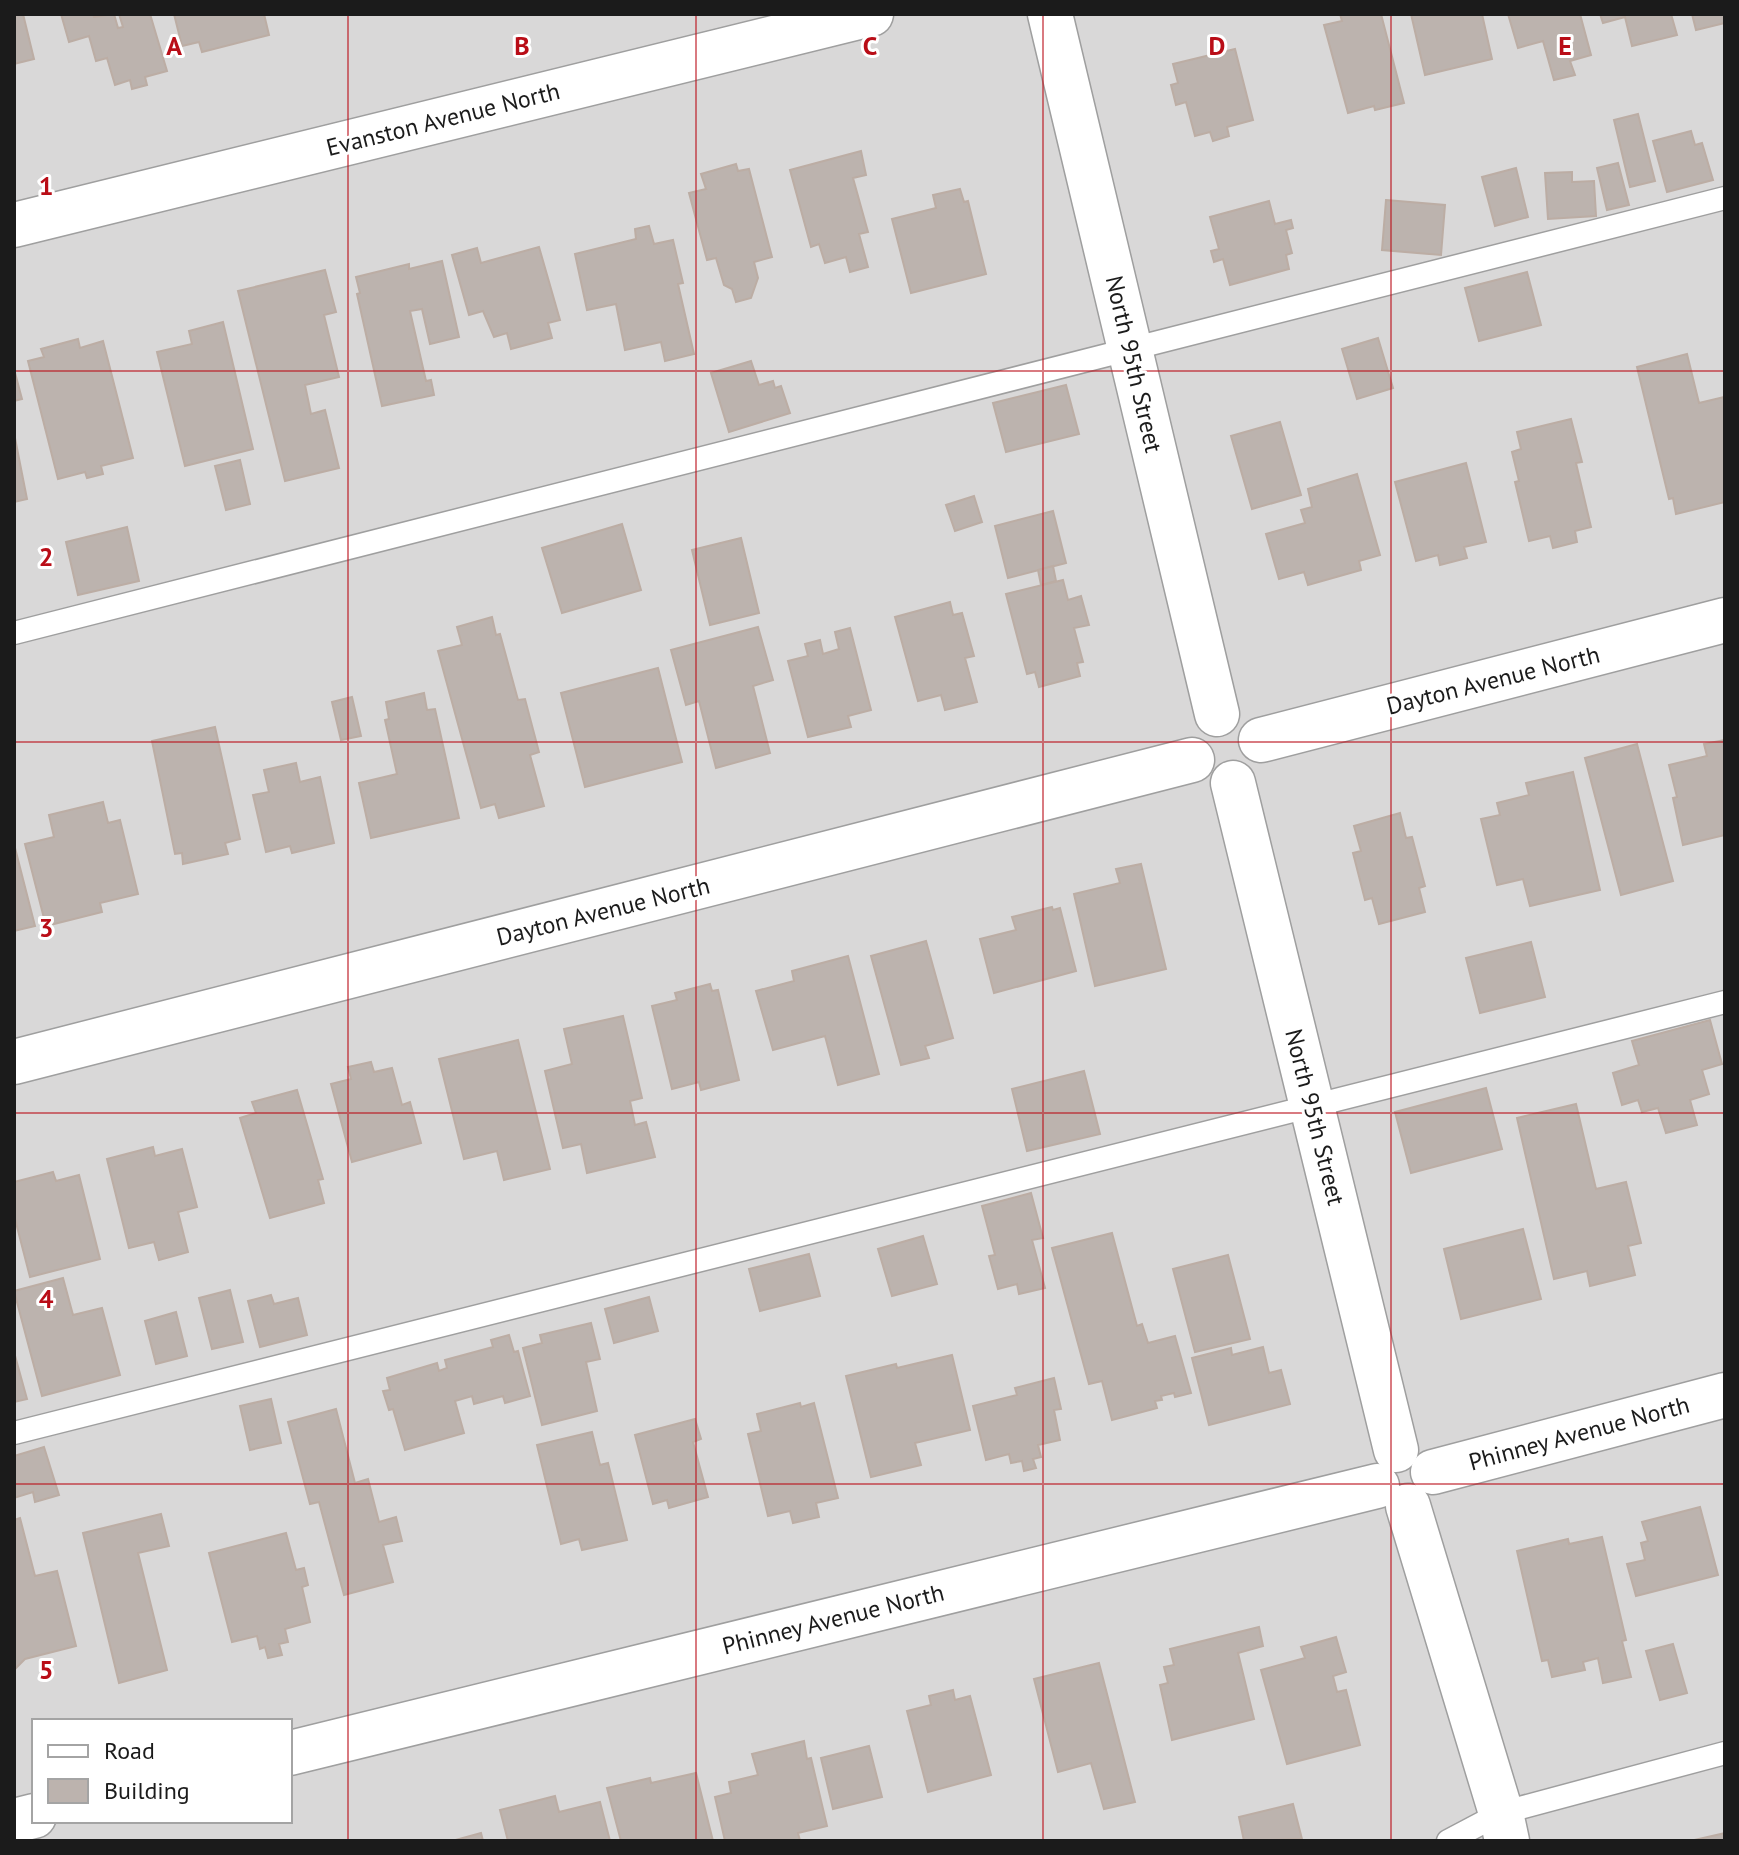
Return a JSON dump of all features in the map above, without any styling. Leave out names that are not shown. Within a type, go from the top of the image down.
[{"type":"street","name":"Evanston Avenue North","points":[[14,225],[871,14]]},
{"type":"street","name":"North 95th Street","points":[[1050,14],[1217,714]]},
{"type":"street","name":"Dayton Avenue North","points":[[1261,740],[1725,620]]},
{"type":"street","points":[[1232,713],[1244,717],[1261,740],[1257,767],[1250,776],[1233,783],[1206,779],[1192,760],[1192,735],[1208,717],[1217,714],[1232,713]]},
{"type":"street","name":"Dayton Avenue North","points":[[14,1062],[1192,760]]},
{"type":"street","name":"North 95th Street","points":[[1233,783],[1403,1479],[1504,1827]]},
{"type":"street","name":"Phinney Avenue North","points":[[292,1753],[1403,1479],[1725,1395]]},
{"type":"lane","points":[[14,633],[1725,198]]},
{"type":"lane","points":[[14,1433],[1725,1002]]},
{"type":"lane","points":[[1448,1841],[1504,1827],[1725,1753]]},
{"type":"shaded area","points":[[14,14],[1725,14],[1725,1841],[14,1841]]},
{"type":"building","points":[[14,14],[23,14],[34,59],[14,64]]},
{"type":"building","points":[[61,14],[93,14],[94,17],[114,14],[118,28],[123,27],[119,14],[150,14],[167,71],[145,77],[147,85],[132,89],[130,80],[115,85],[107,58],[96,61],[89,36],[69,42]]},
{"type":"building","points":[[174,14],[264,14],[269,35],[202,52],[199,42],[182,46]]},
{"type":"building","points":[[1340,14],[1381,14],[1404,103],[1348,113],[1324,25],[1342,21]]},
{"type":"building","points":[[1411,14],[1482,14],[1492,59],[1425,75]]},
{"type":"building","points":[[1508,14],[1580,14],[1591,55],[1570,61],[1575,75],[1554,80],[1543,41],[1518,48]]},
{"type":"building","points":[[1600,14],[1671,14],[1677,35],[1632,46],[1625,17],[1603,23]]},
{"type":"building","points":[[1692,14],[1725,14],[1725,23],[1696,30]]},
{"type":"building","points":[[1235,49],[1253,120],[1227,127],[1229,136],[1213,141],[1210,132],[1195,136],[1186,102],[1176,105],[1171,85],[1178,83],[1173,64]]},
{"type":"building","points":[[1638,114],[1655,181],[1630,187],[1614,120]]},
{"type":"building","points":[[1691,131],[1695,145],[1702,143],[1713,180],[1667,192],[1653,141]]},
{"type":"building","points":[[861,151],[866,175],[853,178],[868,232],[859,234],[868,267],[850,272],[846,257],[825,263],[819,244],[811,247],[790,170]]},
{"type":"building","points":[[1618,163],[1629,205],[1607,210],[1597,168]]},
{"type":"building","points":[[736,164],[738,171],[749,169],[772,257],[754,262],[758,278],[751,298],[736,302],[732,289],[724,285],[716,258],[707,260],[689,193],[706,189],[701,174]]},
{"type":"building","points":[[1516,168],[1528,217],[1495,226],[1482,177]]},
{"type":"building","points":[[1572,172],[1572,182],[1594,181],[1596,216],[1548,219],[1545,173]]},
{"type":"building","points":[[960,189],[964,202],[968,201],[986,274],[911,293],[892,219],[936,208],[933,195]]},
{"type":"building","points":[[1386,200],[1445,205],[1441,255],[1382,250]]},
{"type":"building","points":[[1269,201],[1275,224],[1291,220],[1293,228],[1286,230],[1292,253],[1286,255],[1289,269],[1230,285],[1223,259],[1214,262],[1211,251],[1219,249],[1210,217]]},
{"type":"building","points":[[649,226],[654,244],[673,240],[683,283],[678,284],[694,354],[665,361],[661,342],[625,350],[616,304],[587,310],[575,254],[636,239],[635,229]]},
{"type":"building","points":[[539,247],[560,320],[548,323],[552,338],[511,349],[507,333],[494,337],[483,311],[469,315],[452,255],[477,248],[481,263]]},
{"type":"building","points":[[442,261],[459,337],[430,344],[422,309],[410,311],[426,381],[431,380],[434,395],[382,406],[356,277],[409,264],[409,269]]},
{"type":"building","points":[[325,270],[336,312],[324,315],[339,377],[305,385],[311,414],[325,410],[339,468],[285,481],[238,291]]},
{"type":"building","points":[[1527,272],[1541,325],[1479,341],[1465,288]]},
{"type":"building","points":[[223,322],[253,449],[185,466],[157,352],[192,344],[189,331]]},
{"type":"building","points":[[1378,338],[1393,388],[1357,399],[1342,349]]},
{"type":"building","points":[[78,339],[80,348],[103,341],[133,458],[101,466],[103,474],[87,478],[85,472],[58,479],[28,361],[44,357],[41,349]]},
{"type":"building","points":[[1687,354],[1699,403],[1724,397],[1725,502],[1676,514],[1673,498],[1669,499],[1637,367]]},
{"type":"building","points":[[751,361],[759,385],[773,381],[775,388],[781,386],[790,413],[729,432],[711,373]]},
{"type":"building","points":[[14,369],[22,399],[14,401]]},
{"type":"building","points":[[1066,385],[1079,434],[1006,452],[993,403]]},
{"type":"building","points":[[1571,419],[1582,462],[1576,463],[1591,527],[1575,531],[1577,542],[1553,548],[1550,536],[1529,541],[1515,482],[1519,481],[1512,452],[1521,449],[1517,432]]},
{"type":"building","points":[[1280,422],[1301,495],[1252,509],[1231,436]]},
{"type":"building","points":[[14,433],[27,499],[14,502]]},
{"type":"building","points":[[240,460],[250,504],[226,510],[215,466]]},
{"type":"building","points":[[1466,463],[1486,542],[1464,547],[1467,558],[1440,565],[1438,555],[1416,561],[1395,482]]},
{"type":"building","points":[[1357,474],[1380,555],[1359,561],[1361,570],[1308,585],[1304,572],[1279,579],[1266,534],[1305,523],[1301,510],[1312,507],[1308,489]]},
{"type":"building","points":[[974,496],[982,522],[955,531],[946,505]]},
{"type":"building","points":[[1053,511],[1066,563],[1008,578],[995,526]]},
{"type":"building","points":[[622,524],[641,590],[562,613],[542,548]]},
{"type":"building","points":[[127,527],[139,581],[78,595],[66,542]]},
{"type":"building","points":[[741,538],[759,613],[710,625],[692,550]]},
{"type":"building","points":[[1053,566],[1056,581],[1041,585],[1038,570]]},
{"type":"building","points":[[1063,580],[1068,600],[1081,596],[1089,625],[1074,628],[1083,662],[1077,663],[1080,676],[1039,687],[1035,672],[1027,674],[1006,594]]},
{"type":"building","points":[[950,602],[953,615],[962,613],[974,656],[965,658],[977,702],[945,710],[941,695],[918,701],[895,617]]},
{"type":"building","points":[[492,617],[496,635],[500,634],[518,700],[525,699],[539,752],[530,755],[544,806],[499,818],[495,804],[481,808],[438,651],[462,645],[457,627]]},
{"type":"building","points":[[758,627],[773,680],[753,686],[770,753],[716,768],[699,701],[686,705],[671,650]]},
{"type":"building","points":[[850,628],[871,710],[848,716],[851,727],[808,737],[788,661],[808,656],[805,644],[820,640],[823,654],[839,649],[835,632]]},
{"type":"building","points":[[658,668],[682,762],[585,787],[561,693]]},
{"type":"building","points":[[424,693],[427,710],[435,709],[459,818],[371,838],[359,783],[397,774],[385,720],[389,719],[386,702]]},
{"type":"building","points":[[352,697],[361,736],[341,740],[332,702]]},
{"type":"building","points":[[215,727],[240,839],[225,843],[228,854],[183,864],[182,853],[175,854],[152,741]]},
{"type":"building","points":[[1725,740],[1725,835],[1683,845],[1669,765],[1707,756],[1704,744]]},
{"type":"building","points":[[1637,744],[1673,881],[1621,895],[1585,758]]},
{"type":"building","points":[[296,763],[300,782],[320,777],[334,843],[292,853],[290,846],[266,852],[253,795],[269,792],[264,770]]},
{"type":"building","points":[[1573,772],[1600,890],[1530,906],[1523,879],[1497,885],[1481,819],[1500,815],[1497,803],[1529,795],[1526,783]]},
{"type":"building","points":[[103,802],[108,823],[120,820],[138,894],[100,903],[102,912],[46,926],[25,844],[54,837],[49,815]]},
{"type":"building","points":[[1400,813],[1406,838],[1412,837],[1425,886],[1419,888],[1425,912],[1379,924],[1372,898],[1365,900],[1353,853],[1361,851],[1354,826]]},
{"type":"building","points":[[14,844],[35,926],[14,931]]},
{"type":"building","points":[[1141,864],[1166,969],[1095,986],[1074,894],[1120,883],[1116,869]]},
{"type":"building","points":[[1052,907],[1053,910],[1060,908],[1076,971],[994,993],[980,939],[1016,930],[1012,917]]},
{"type":"building","points":[[926,941],[953,1038],[925,1046],[929,1058],[901,1065],[871,956]]},
{"type":"building","points":[[1531,942],[1545,997],[1480,1013],[1466,958]]},
{"type":"building","points":[[848,956],[879,1074],[838,1085],[825,1036],[773,1050],[756,991],[794,981],[792,971]]},
{"type":"building","points":[[710,984],[712,991],[718,990],[739,1080],[701,1090],[699,1082],[672,1089],[652,1006],[677,1000],[675,993]]},
{"type":"building","points":[[623,1016],[642,1098],[630,1101],[635,1125],[646,1122],[655,1157],[587,1173],[581,1144],[563,1148],[545,1071],[572,1064],[564,1029]]},
{"type":"building","points":[[1710,1020],[1722,1064],[1702,1070],[1709,1094],[1690,1100],[1697,1125],[1666,1133],[1658,1108],[1642,1112],[1638,1100],[1622,1105],[1613,1073],[1639,1065],[1632,1041]]},
{"type":"building","points":[[518,1040],[550,1169],[504,1180],[497,1151],[464,1159],[439,1059]]},
{"type":"building","points":[[371,1062],[374,1072],[392,1068],[402,1105],[410,1102],[421,1143],[352,1162],[331,1084],[351,1079],[348,1067]]},
{"type":"building","points":[[1084,1071],[1100,1134],[1027,1151],[1012,1089]]},
{"type":"building","points":[[1486,1088],[1502,1149],[1411,1173],[1395,1112]]},
{"type":"building","points":[[297,1090],[323,1179],[318,1180],[324,1203],[270,1218],[240,1118],[256,1113],[252,1102]]},
{"type":"building","points":[[1576,1104],[1596,1189],[1626,1182],[1641,1243],[1628,1246],[1635,1275],[1590,1286],[1587,1271],[1554,1279],[1517,1118]]},
{"type":"building","points":[[153,1147],[155,1156],[182,1149],[197,1207],[178,1212],[188,1252],[159,1260],[154,1242],[129,1248],[107,1159]]},
{"type":"building","points":[[53,1172],[56,1181],[79,1175],[100,1259],[30,1277],[14,1215],[14,1182]]},
{"type":"building","points":[[1031,1193],[1043,1238],[1032,1240],[1045,1288],[1019,1294],[1017,1284],[998,1289],[989,1256],[995,1255],[982,1206]]},
{"type":"building","points":[[1523,1229],[1541,1299],[1461,1319],[1444,1249]]},
{"type":"building","points":[[1112,1233],[1137,1326],[1142,1324],[1148,1343],[1175,1336],[1191,1393],[1161,1396],[1162,1400],[1155,1401],[1157,1408],[1112,1420],[1102,1381],[1089,1384],[1052,1248]]},
{"type":"building","points":[[923,1236],[937,1284],[892,1296],[878,1249]]},
{"type":"building","points":[[809,1254],[820,1296],[760,1311],[749,1269]]},
{"type":"building","points":[[1228,1255],[1250,1339],[1195,1352],[1173,1269]]},
{"type":"building","points":[[63,1278],[73,1315],[102,1308],[120,1375],[42,1396],[14,1291]]},
{"type":"building","points":[[230,1290],[243,1342],[212,1349],[199,1298]]},
{"type":"building","points":[[271,1295],[274,1304],[298,1298],[307,1335],[260,1347],[248,1301]]},
{"type":"building","points":[[649,1297],[658,1331],[614,1343],[605,1309]]},
{"type":"building","points":[[176,1312],[187,1356],[156,1364],[145,1321]]},
{"type":"building","points":[[591,1323],[600,1359],[586,1362],[597,1411],[542,1425],[523,1348],[542,1343],[540,1335]]},
{"type":"building","points":[[509,1335],[514,1352],[518,1351],[530,1396],[505,1403],[503,1396],[474,1404],[472,1396],[455,1401],[464,1433],[405,1450],[393,1409],[389,1410],[383,1391],[390,1390],[387,1378],[437,1363],[439,1371],[447,1368],[445,1360],[493,1347],[491,1340]]},
{"type":"building","points":[[1263,1347],[1269,1373],[1281,1370],[1290,1404],[1209,1425],[1192,1358],[1231,1348],[1232,1355]]},
{"type":"building","points":[[14,1352],[27,1399],[14,1402]]},
{"type":"building","points":[[952,1355],[970,1430],[915,1443],[921,1465],[871,1477],[846,1376]]},
{"type":"building","points":[[1054,1378],[1061,1409],[1054,1410],[1060,1440],[1038,1445],[1041,1457],[1033,1459],[1036,1468],[1024,1471],[1022,1461],[1011,1463],[1009,1454],[986,1460],[973,1406],[1017,1395],[1015,1388]]},
{"type":"building","points":[[271,1399],[281,1443],[250,1450],[240,1406]]},
{"type":"building","points":[[800,1403],[801,1407],[814,1403],[838,1498],[816,1503],[819,1517],[793,1523],[790,1511],[768,1516],[748,1434],[761,1431],[757,1414]]},
{"type":"building","points":[[336,1409],[355,1483],[368,1479],[379,1522],[396,1517],[402,1541],[383,1545],[393,1582],[344,1595],[319,1502],[310,1504],[288,1422]]},
{"type":"building","points":[[695,1419],[701,1439],[693,1442],[708,1497],[669,1508],[667,1500],[653,1504],[635,1435]]},
{"type":"building","points":[[592,1432],[600,1465],[608,1463],[627,1540],[582,1550],[579,1539],[561,1544],[537,1445]]},
{"type":"building","points":[[44,1447],[59,1495],[35,1502],[33,1492],[14,1498],[14,1456]]},
{"type":"building","points":[[1700,1507],[1718,1575],[1636,1596],[1627,1564],[1645,1560],[1641,1543],[1648,1541],[1642,1522]]},
{"type":"building","points":[[161,1514],[169,1546],[138,1553],[167,1670],[119,1683],[83,1533]]},
{"type":"building","points":[[20,1518],[35,1576],[57,1571],[76,1646],[25,1659],[14,1670],[14,1520]]},
{"type":"building","points":[[286,1533],[296,1570],[304,1568],[308,1585],[302,1587],[310,1622],[285,1629],[288,1642],[279,1644],[282,1655],[268,1658],[265,1647],[260,1649],[257,1636],[232,1642],[209,1553]]},
{"type":"building","points":[[1602,1537],[1626,1640],[1622,1641],[1631,1677],[1603,1683],[1598,1658],[1583,1662],[1585,1670],[1552,1677],[1548,1660],[1542,1661],[1517,1551],[1568,1539],[1569,1544]]},
{"type":"building","points":[[1259,1627],[1263,1646],[1238,1653],[1254,1719],[1172,1740],[1160,1685],[1168,1683],[1164,1667],[1174,1665],[1170,1649]]},
{"type":"building","points":[[1336,1637],[1346,1672],[1333,1676],[1337,1692],[1346,1690],[1360,1745],[1287,1764],[1261,1670],[1305,1658],[1301,1647]]},
{"type":"building","points":[[1673,1644],[1687,1693],[1660,1700],[1646,1651]]},
{"type":"building","points":[[1099,1663],[1135,1802],[1104,1809],[1091,1763],[1058,1772],[1034,1679]]},
{"type":"building","points":[[953,1690],[955,1700],[970,1696],[991,1775],[928,1792],[907,1711],[931,1705],[929,1696]]},
{"type":"building","points":[[804,1741],[827,1826],[798,1833],[800,1841],[725,1841],[715,1797],[731,1793],[729,1782],[758,1775],[752,1754]]},
{"type":"building","points":[[869,1746],[882,1797],[833,1809],[821,1758]]},
{"type":"building","points":[[696,1773],[713,1841],[621,1841],[607,1788],[650,1778],[651,1783]]},
{"type":"building","points":[[555,1796],[559,1812],[600,1802],[610,1841],[508,1841],[500,1810]]},
{"type":"building","points":[[1293,1804],[1302,1839],[1244,1841],[1239,1817]]},
{"type":"building","points":[[481,1833],[483,1841],[452,1841]]},
{"type":"building","points":[[1725,1833],[1725,1841],[1690,1841]]}]
